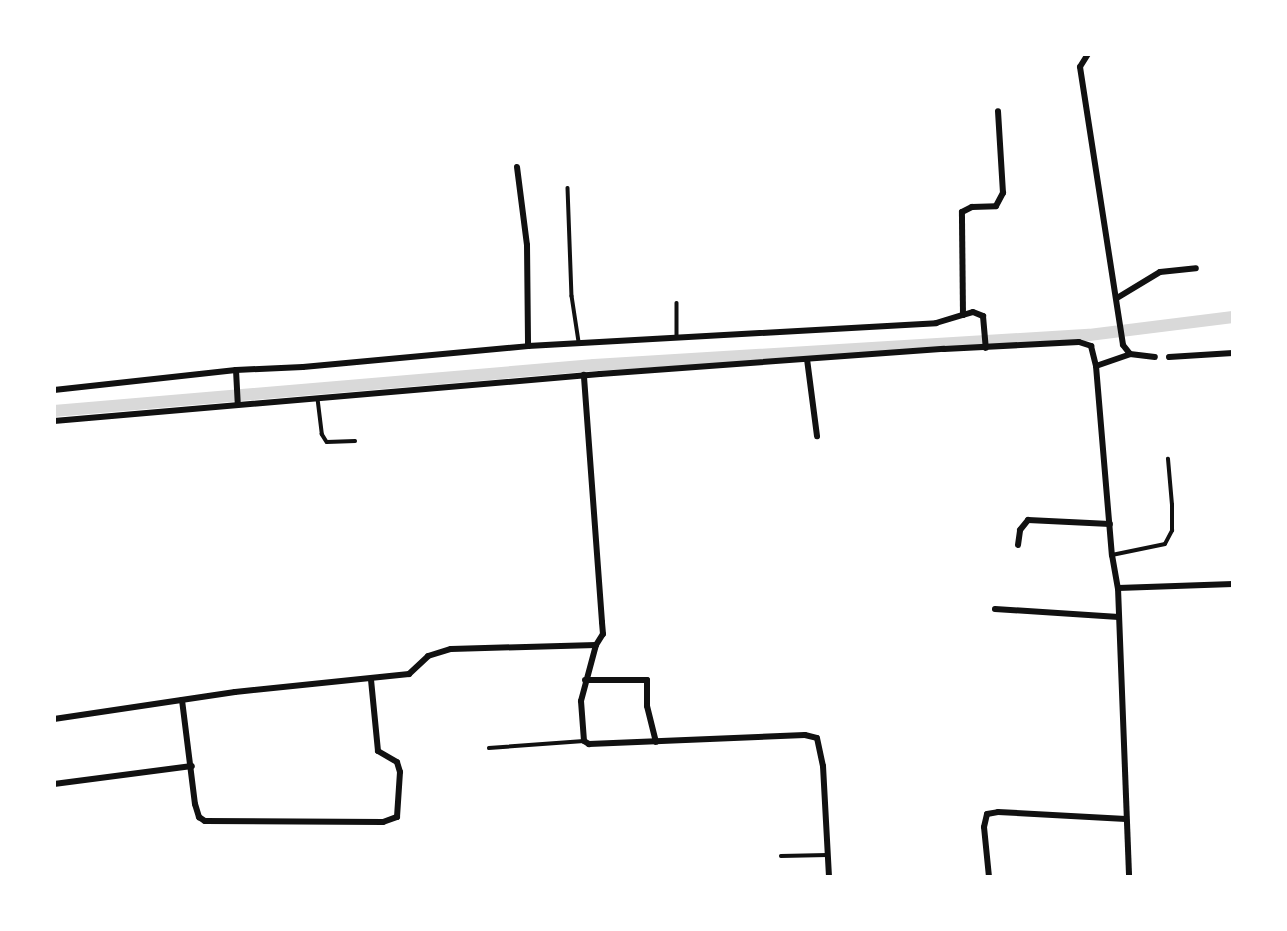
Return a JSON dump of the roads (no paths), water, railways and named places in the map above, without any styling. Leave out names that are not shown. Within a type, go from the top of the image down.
[{"type":"street","points":[[1088,54],[1080,67],[1123,345],[1130,354]]},
{"type":"street","points":[[962,315],[962,212],[972,208],[996,206],[1003,193],[998,111]]},
{"type":"street","points":[[517,167],[527,245],[528,346]]},
{"type":"street","points":[[1118,302],[1160,272],[1196,268]]},
{"type":"street","points":[[54,390],[579,342],[936,323],[973,312],[983,316],[986,346]]},
{"type":"street","points":[[54,421],[238,402],[584,375],[986,346],[1079,342],[1091,346],[1096,366],[1112,555],[1118,588],[1129,877]]},
{"type":"street","points":[[1169,357],[1233,353]]},
{"type":"street","points":[[1096,366],[1130,354],[1155,357]]},
{"type":"street","points":[[807,359],[817,436]]},
{"type":"street","points":[[236,372],[238,402]]},
{"type":"street","points":[[584,375],[603,634],[596,645],[581,701],[584,741],[593,745],[805,735],[817,738],[823,766],[829,877]]},
{"type":"street","points":[[1018,545],[1020,530],[1028,520],[1110,524]]},
{"type":"street","points":[[1118,588],[1233,584]]},
{"type":"street","points":[[995,609],[1119,617]]},
{"type":"street","points":[[54,719],[182,700],[410,674],[436,651],[596,645]]},
{"type":"street","points":[[182,700],[195,804],[199,817],[205,821],[394,820],[397,817],[400,768],[378,751],[371,680]]},
{"type":"street","points":[[585,680],[647,680],[648,706],[656,742]]},
{"type":"street","points":[[54,784],[192,766]]},
{"type":"street","points":[[989,877],[984,827],[988,814],[998,812],[1126,818]]},
{"type":"lane","points":[[568,188],[572,296],[579,342]]},
{"type":"lane","points":[[677,303],[677,336]]},
{"type":"lane","points":[[318,397],[322,434],[327,442],[355,441]]},
{"type":"lane","points":[[1112,555],[1165,544],[1171,531],[1172,518],[1168,459]]},
{"type":"lane","points":[[489,748],[584,741]]},
{"type":"lane","points":[[781,856],[828,855]]},
{"type":"waterway","points":[[54,411],[594,365],[1089,335],[1233,317]]}]
